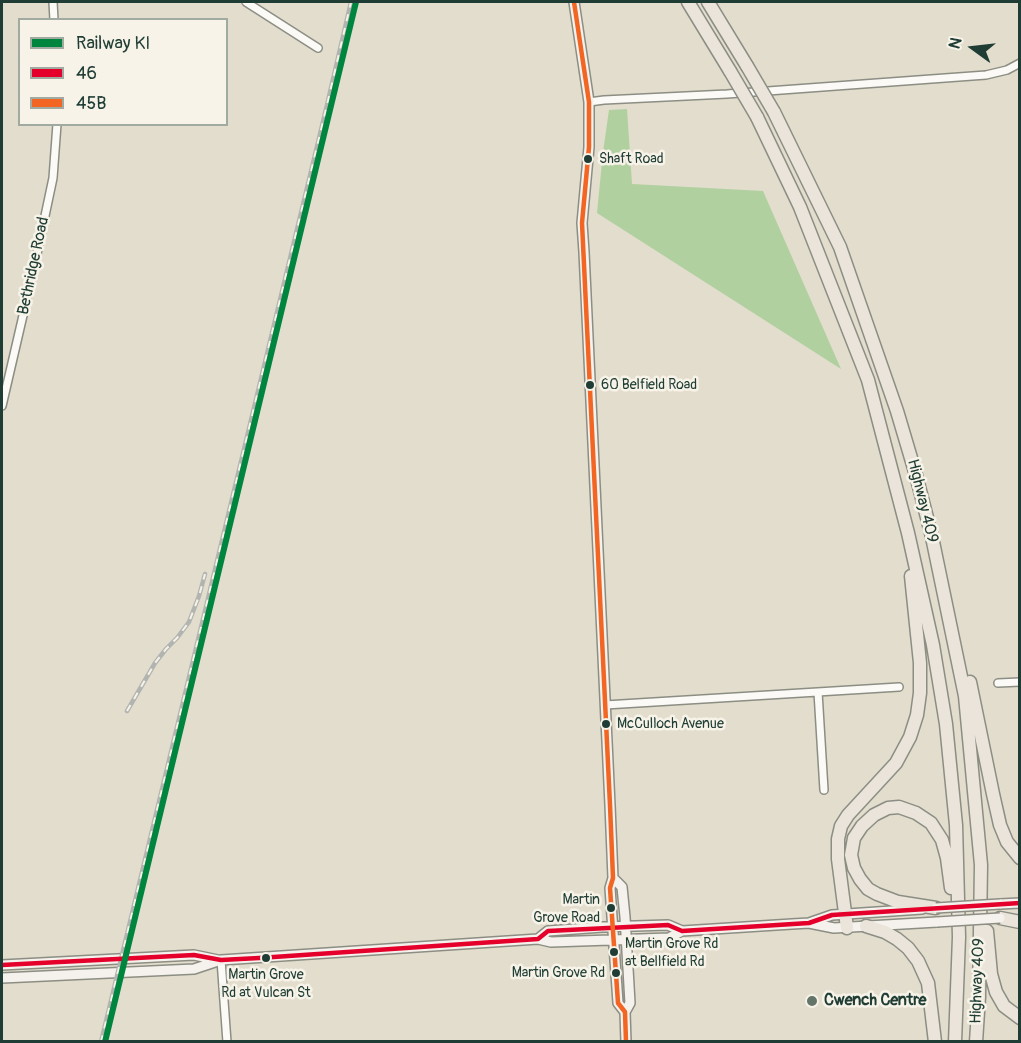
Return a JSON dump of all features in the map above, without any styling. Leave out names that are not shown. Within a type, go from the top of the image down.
[{"type":"highway","name":"Highway 409","points":[[688,2],[757,117],[800,207],[868,380],[908,533],[933,645],[946,724],[956,825],[959,937],[955,1041]]},
{"type":"highway","name":"Highway 409","points":[[708,2],[774,112],[840,247],[897,411],[932,537],[965,696],[981,865],[976,1041]]},
{"type":"highway","points":[[847,928],[837,859],[838,839],[842,826],[848,815],[896,763],[910,736],[917,715],[920,663],[908,533]]},
{"type":"highway","points":[[932,537],[960,638],[1000,825],[1007,842],[1020,858]]},
{"type":"highway","points":[[936,908],[898,902],[877,894],[868,889],[860,879],[851,855],[854,838],[862,826],[874,815],[888,808],[899,807],[916,813],[931,823],[942,840],[947,858],[959,937]]},
{"type":"highway","points":[[981,865],[991,974],[996,992],[1004,1006],[1020,1018]]},
{"type":"highway","points":[[1000,918],[1020,922]]},
{"type":"highway","points":[[866,926],[885,932],[897,939],[918,961],[928,983],[935,1041]]},
{"type":"main road","points":[[574,2],[589,102],[589,147],[582,223],[613,878],[610,888],[618,1002],[624,1012],[626,1041]]},
{"type":"main road","points":[[613,878],[622,887],[626,926],[630,1003],[624,1012]]},
{"type":"main road","points":[[809,923],[832,915],[1020,903]]},
{"type":"main road","points":[[2,965],[194,955],[221,960],[538,939],[551,942],[669,938],[682,931],[809,923],[847,928],[1020,916]]},
{"type":"main road","points":[[538,939],[548,931],[626,926],[668,925],[682,931]]},
{"type":"main road","points":[[2,978],[194,969],[221,960]]},
{"type":"street","points":[[53,2],[54,18]]},
{"type":"street","points":[[246,2],[318,48]]},
{"type":"street","points":[[589,102],[986,75],[1007,70],[1020,63]]},
{"type":"street","name":"Bethridge Road","points":[[2,406],[53,178],[57,126]]},
{"type":"street","points":[[998,683],[1020,682]]},
{"type":"street","points":[[605,705],[899,687]]},
{"type":"street","points":[[818,692],[824,790]]},
{"type":"street","points":[[221,960],[227,1041]]},
{"type":"green space","points":[[627,109],[632,184],[763,191],[841,369],[597,213],[609,110]]},
{"type":"railway","points":[[101,1042],[351,2]]},
{"type":"railway","points":[[127,711],[155,663],[189,622],[205,574]]},
{"type":"rail line","name":"KI","points":[[105,1042],[356,2]]},
{"type":"transit line","name":"45B","points":[[574,2],[589,102],[589,147],[582,223],[610,805],[613,878],[610,888],[618,1003],[625,1012],[626,1042]]},
{"type":"transit line","name":"46","points":[[2,965],[194,955],[221,960],[259,958],[538,939],[548,931],[668,925],[682,931],[809,923],[832,915],[1020,903]]},
{"type":"place","name":"Shaft Road","points":[[588,159]]},
{"type":"place","name":"60 Belfield Road","points":[[590,385]]},
{"type":"place","name":"McCulloch Avenue","points":[[606,724]]},
{"type":"place","name":"Martin Grove Road","points":[[611,908]]},
{"type":"place","name":"Martin Grove Rd at Bellfield Rd","points":[[614,952]]},
{"type":"place","name":"Martin Grove Rd at Vulcan St","points":[[266,958]]},
{"type":"place","name":"Martin Grove Rd","points":[[616,973]]},
{"type":"place","name":"Cwench Centre","points":[[812,1001]]}]
